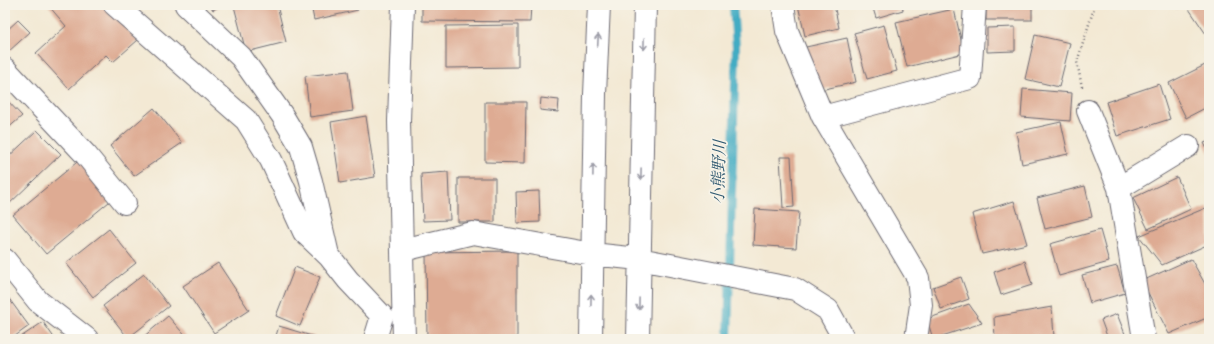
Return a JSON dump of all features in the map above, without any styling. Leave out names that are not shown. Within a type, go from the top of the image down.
[{"type":"street","points":[[115,5],[246,120],[271,160],[304,232],[329,256],[348,280],[382,316]]},
{"type":"street","points":[[186,5],[241,57],[282,115],[301,147],[311,181],[316,208],[329,256]]},
{"type":"street","points":[[403,5],[399,121],[405,312],[404,339]]},
{"type":"street","points":[[591,339],[595,94],[599,5]]},
{"type":"street","points":[[638,339],[645,5]]},
{"type":"street","points":[[783,5],[787,31],[823,117],[918,278],[921,305],[916,339]]},
{"type":"street","points":[[823,117],[970,78],[975,5]]},
{"type":"street","points":[[5,69],[86,155],[125,203]]},
{"type":"street","points":[[1088,111],[1119,188],[1144,339]]},
{"type":"street","points":[[1119,188],[1188,146]]},
{"type":"street","points":[[403,250],[473,232],[592,254],[639,259],[795,289],[828,310],[844,339]]},
{"type":"street","points":[[5,260],[38,301],[87,339]]},
{"type":"street","points":[[382,316],[405,312]]},
{"type":"street","points":[[375,339],[382,316]]},
{"type":"path","points":[[1088,111],[1077,62],[1095,5]]},
{"type":"building","points":[[48,5],[106,5],[138,40],[113,62],[106,55],[69,89],[36,53],[66,26]]},
{"type":"building","points":[[210,5],[222,5],[213,10]]},
{"type":"building","points":[[277,5],[286,42],[246,52],[234,6]]},
{"type":"building","points":[[311,5],[357,5],[358,10],[314,20]]},
{"type":"building","points":[[422,5],[531,5],[530,22],[422,21]]},
{"type":"building","points":[[798,5],[834,5],[839,28],[805,36]]},
{"type":"building","points":[[872,5],[902,5],[903,10],[876,18]]},
{"type":"building","points":[[986,5],[1032,5],[1032,20],[986,20]]},
{"type":"building","points":[[1173,5],[1182,5],[1177,9]]},
{"type":"building","points":[[1209,5],[1209,32],[1206,34],[1187,6]]},
{"type":"building","points":[[954,9],[964,53],[907,67],[896,22]]},
{"type":"building","points":[[18,20],[30,32],[8,52],[5,49],[5,32]]},
{"type":"building","points":[[518,25],[518,67],[446,68],[446,26]]},
{"type":"building","points":[[884,25],[897,71],[867,79],[854,33]]},
{"type":"building","points":[[1015,27],[1015,51],[987,52],[987,28]]},
{"type":"building","points":[[1035,35],[1070,43],[1059,87],[1025,79]]},
{"type":"building","points":[[847,38],[856,82],[816,91],[806,47]]},
{"type":"building","points":[[1209,63],[1209,106],[1186,118],[1169,83]]},
{"type":"building","points":[[348,71],[353,111],[310,117],[305,76]]},
{"type":"building","points":[[1159,84],[1170,119],[1117,136],[1106,102]]},
{"type":"building","points":[[1023,89],[1072,93],[1070,121],[1021,117]]},
{"type":"building","points":[[5,98],[22,116],[5,131]]},
{"type":"building","points":[[541,98],[559,100],[558,112],[540,110]]},
{"type":"building","points":[[485,102],[526,102],[525,163],[485,162]]},
{"type":"building","points":[[154,108],[182,143],[134,176],[110,146]]},
{"type":"building","points":[[366,116],[375,177],[340,183],[331,122]]},
{"type":"building","points":[[1061,122],[1068,154],[1022,164],[1016,132]]},
{"type":"building","points":[[37,130],[61,154],[6,207],[5,160]]},
{"type":"building","points":[[1209,141],[1209,153],[1204,143]]},
{"type":"building","points":[[780,157],[791,157],[794,207],[783,208]]},
{"type":"building","points":[[82,158],[115,197],[46,254],[13,215]]},
{"type":"building","points":[[448,172],[450,220],[423,221],[421,174]]},
{"type":"building","points":[[1177,177],[1191,209],[1148,229],[1133,198]]},
{"type":"building","points":[[458,178],[495,178],[495,222],[458,222]]},
{"type":"building","points":[[1085,186],[1092,217],[1045,229],[1037,198]]},
{"type":"building","points":[[539,191],[540,222],[517,223],[516,192]]},
{"type":"building","points":[[1014,201],[1027,244],[982,254],[972,214]]},
{"type":"building","points":[[1208,207],[1209,244],[1162,265],[1139,236]]},
{"type":"building","points":[[755,209],[799,212],[796,248],[753,245]]},
{"type":"building","points":[[109,229],[136,263],[93,297],[66,263]]},
{"type":"building","points":[[1100,230],[1109,262],[1059,276],[1050,244]]},
{"type":"building","points":[[517,251],[517,339],[427,339],[426,252]]},
{"type":"building","points":[[1191,259],[1209,291],[1209,317],[1169,334],[1142,281]]},
{"type":"building","points":[[1025,261],[1032,285],[1001,295],[994,272]]},
{"type":"building","points":[[218,263],[249,310],[214,333],[183,286]]},
{"type":"building","points":[[1117,266],[1125,293],[1090,303],[1082,275]]},
{"type":"building","points":[[295,267],[320,277],[300,326],[276,316]]},
{"type":"building","points":[[144,274],[169,306],[128,338],[103,306]]},
{"type":"building","points":[[961,277],[969,299],[941,309],[933,287]]},
{"type":"building","points":[[7,296],[29,326],[11,339],[5,339],[5,298]]},
{"type":"building","points":[[969,304],[982,323],[933,339],[927,319]]},
{"type":"building","points":[[1052,307],[1054,338],[995,339],[994,317]]},
{"type":"building","points":[[1117,314],[1127,339],[1108,339],[1101,320]]},
{"type":"building","points":[[168,316],[188,339],[142,338]]},
{"type":"building","points":[[43,322],[55,339],[18,339]]},
{"type":"building","points":[[279,326],[315,337],[315,339],[275,339]]},
{"type":"waterway","name":"小熊野川","points":[[728,339],[736,47],[733,5]]}]
